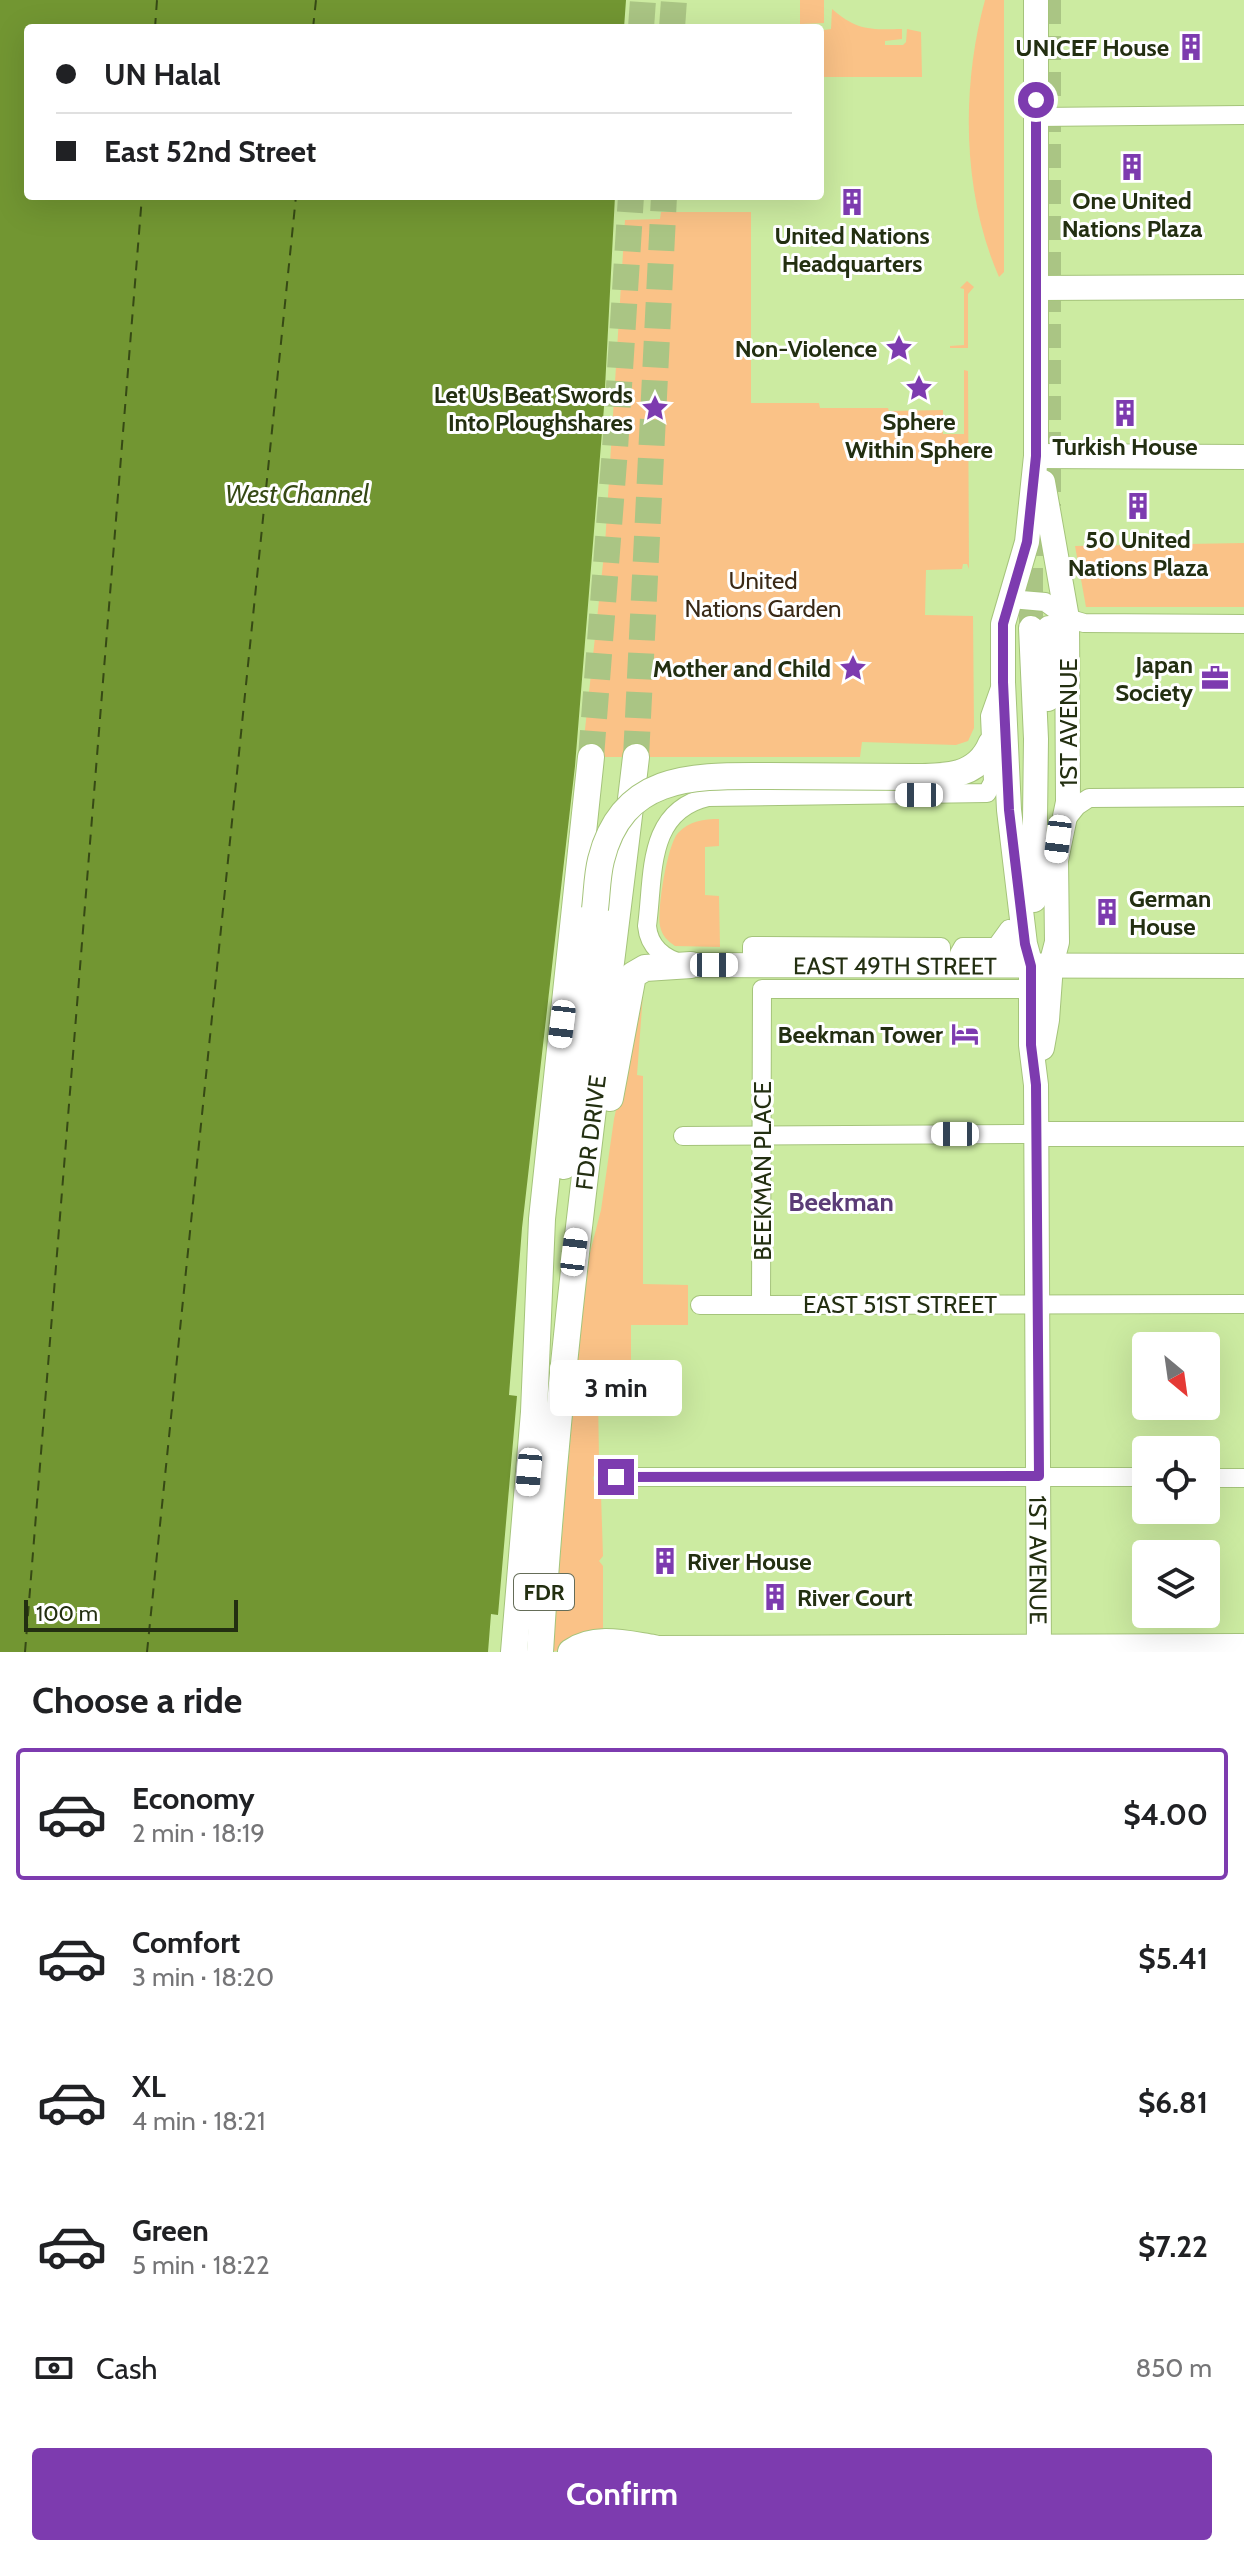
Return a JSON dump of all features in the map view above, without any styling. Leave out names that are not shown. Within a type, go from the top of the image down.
[{"type":"highway","points":[[540,1283],[558,1205],[601,859],[613,830],[632,806],[663,785],[680,779],[707,776],[945,776],[969,770],[982,761],[991,744]]},
{"type":"highway","name":"FDR DRIVE","points":[[514,1652],[534,1412],[542,1219],[591,757]]},
{"type":"highway","name":"FDR DRIVE","points":[[540,1652],[547,1532],[580,1205],[636,757]]},
{"type":"highway","points":[[580,1205],[604,1135],[631,978],[635,971],[645,968],[691,965]]},
{"type":"highway","points":[[571,1652],[601,1642],[654,1648]]},
{"type":"main road","name":"1ST AVENUE","points":[[1036,0],[1036,456],[1030,524],[1003,624],[1003,682],[1009,810],[1025,944],[1047,1020],[1036,1085],[1039,1649]]},
{"type":"main road","points":[[1036,288],[1244,287]]},
{"type":"main road","name":"1ST AVENUE","points":[[1032,967],[1057,942],[1056,860],[1068,802],[1049,625],[1052,527],[1036,456]]},
{"type":"main road","points":[[1036,456],[1244,457]]},
{"type":"main road","points":[[1032,967],[1036,739],[1049,625]]},
{"type":"main road","name":"EAST 49TH STREET","points":[[691,965],[1244,966]]},
{"type":"main road","points":[[1036,1134],[1244,1134]]},
{"type":"main road","points":[[654,1648],[1244,1646]]},
{"type":"street","points":[[1036,117],[1244,115]]},
{"type":"street","points":[[1011,599],[1045,602],[1049,625],[1244,624]]},
{"type":"street","points":[[691,965],[673,961],[661,952],[652,943],[647,926],[656,852],[664,824],[682,807],[708,797],[984,794],[990,791],[993,782],[991,707],[1003,682]]},
{"type":"street","points":[[1065,821],[1077,806],[1089,798],[1244,797]]},
{"type":"street","points":[[752,946],[941,947],[941,954],[752,953],[752,946]]},
{"type":"street","name":"BEEKMAN PLACE","points":[[761,1305],[762,989],[1032,967]]},
{"type":"street","points":[[683,1136],[1036,1134]]},
{"type":"street","name":"EAST 51ST STREET","points":[[700,1305],[1244,1304]]},
{"type":"street","points":[[616,1477],[1132,1477]]},
{"type":"street","points":[[1220,1478],[1244,1478]]},
{"type":"street","points":[[615,1652],[654,1648]]},
{"type":"green space","points":[[800,0],[824,0],[824,23],[800,24]]},
{"type":"green space","points":[[985,0],[1004,0],[1004,272],[999,277],[978,211],[969,140],[972,68]]},
{"type":"green space","points":[[832,9],[864,27],[902,29],[902,39],[885,41],[885,45],[903,45],[907,29],[921,32],[922,77],[824,77],[824,30],[831,29]]},
{"type":"green space","name":"United Nations Garden","points":[[661,212],[751,212],[751,403],[819,403],[820,408],[888,408],[889,411],[943,410],[943,434],[964,434],[964,370],[968,371],[969,569],[967,564],[963,564],[962,569],[926,570],[925,615],[973,616],[974,728],[968,741],[956,745],[862,742],[860,757],[582,757],[605,545],[625,220],[660,219]]},
{"type":"green space","points":[[967,281],[974,287],[968,294],[968,348],[950,348],[964,345],[964,289],[960,288]]},
{"type":"green space","points":[[1244,543],[1244,607],[1086,607],[1075,546]]},
{"type":"green space","points":[[719,819],[719,846],[705,847],[705,895],[719,896],[720,947],[675,946],[662,933],[659,918],[670,850],[678,833],[687,826],[702,820]]},
{"type":"green space","points":[[644,980],[637,1075],[643,1076],[643,1284],[688,1285],[688,1325],[631,1325],[631,1401],[623,1401],[622,1396],[598,1396],[599,1460],[593,1478],[597,1495],[601,1495],[603,1556],[599,1561],[603,1566],[603,1635],[552,1652],[585,1272],[601,1210],[614,1119]]},
{"type":"water","name":"West Channel","points":[[0,0],[626,0],[624,24],[24,24],[24,200],[615,200],[604,407],[575,766],[522,1228],[509,1395],[517,1396],[498,1615],[491,1614],[488,1652],[0,1652]]},
{"type":"ferry route","points":[[155,24],[157,0]]},
{"type":"ferry route","points":[[313,24],[316,0]]},
{"type":"ferry route","points":[[25,1652],[142,200]]},
{"type":"ferry route","points":[[147,1652],[296,200]]},
{"type":"tunnel","points":[[641,24],[643,0]]},
{"type":"tunnel","points":[[672,24],[674,0]]},
{"type":"tunnel","points":[[1049,0],[1049,506]]},
{"type":"tunnel","points":[[591,757],[631,200]]},
{"type":"tunnel","points":[[636,757],[664,200]]},
{"type":"tunnel","points":[[1031,538],[1031,628]]},
{"type":"place","name":"UNICEF House","points":[[1191,47]]},
{"type":"place","name":"One United Nations Plaza","points":[[1132,167]]},
{"type":"place","name":"United Nations Headquarters","points":[[852,202]]},
{"type":"place","name":"Non-Violence","points":[[899,348]]},
{"type":"place","name":"Sphere Within Sphere","points":[[919,388]]},
{"type":"place","name":"Let Us Beat Swords Into Ploughshares","points":[[655,408]]},
{"type":"place","name":"Turkish House","points":[[1125,413]]},
{"type":"place","name":"50 United Nations Plaza","points":[[1138,506]]},
{"type":"place","name":"Mother and Child","points":[[853,668]]},
{"type":"place","name":"Japan Society","points":[[1215,678]]},
{"type":"place","name":"German House","points":[[1107,912]]},
{"type":"place","name":"Beekman Tower","points":[[965,1034]]},
{"type":"place","name":"River House","points":[[665,1561]]},
{"type":"place","name":"River Court","points":[[775,1597]]},
{"type":"district","name":"Beekman","points":[[841,1202]]},
{"type":"route","points":[[616,1477],[1039,1476],[1036,1085],[1031,1045],[1031,966],[1025,944],[1009,810],[1003,682],[1003,624],[1027,542],[1036,456],[1036,100]]}]
